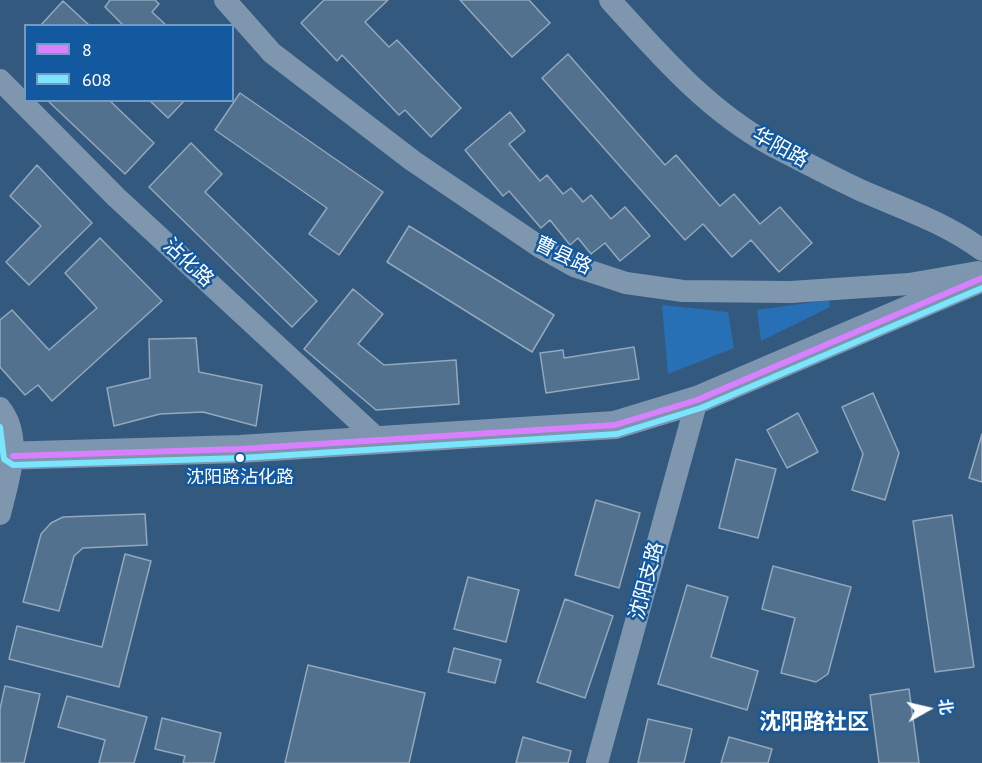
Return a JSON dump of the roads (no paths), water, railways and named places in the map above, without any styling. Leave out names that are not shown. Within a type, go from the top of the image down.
[{"type":"main road","points":[[7,456],[381,442],[615,425],[697,400],[982,278]]},
{"type":"street","name":"曹县路","points":[[225,0],[272,53],[394,146],[540,247],[574,266],[626,283],[683,291],[791,292],[855,288],[909,284],[982,272]]},
{"type":"street","name":"华阳路","points":[[610,0],[682,79],[726,117],[770,144],[860,189],[933,219],[959,233],[982,250]]},
{"type":"street","name":"沾化路","points":[[0,80],[116,197],[381,442]]},
{"type":"street","name":"沈阳支路","points":[[597,763],[697,400]]},
{"type":"street","points":[[0,408],[8,419],[7,456],[0,514]]},
{"type":"place","name":"沈阳路沾化路","points":[[240,458]]},
{"type":"district","name":"沈阳路社区","points":[[814,723]]}]
